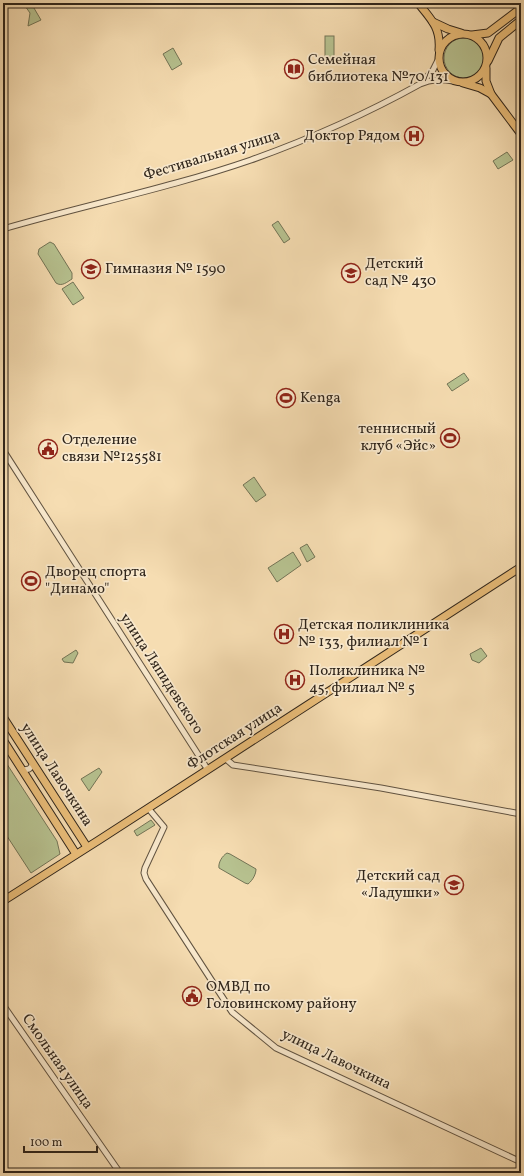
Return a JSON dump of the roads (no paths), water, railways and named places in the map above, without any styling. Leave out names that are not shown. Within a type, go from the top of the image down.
[{"type":"main road","points":[[418,3],[433,22],[439,36],[439,55],[442,71],[453,81],[480,88],[491,94]]},
{"type":"main road","points":[[439,55],[442,46],[451,37],[466,34],[488,33],[521,8]]},
{"type":"main road","points":[[461,83],[477,78],[482,73],[499,38],[521,20]]},
{"type":"main road","points":[[433,22],[448,29],[475,37],[483,44],[486,50],[486,81],[491,94],[521,134]]},
{"type":"main road","name":"Флотская улица","points":[[3,901],[521,568]]},
{"type":"main road","name":"улица Лавочкина","points":[[3,718],[87,847]]},
{"type":"main road","name":"улица Лавочкина","points":[[3,740],[76,854]]},
{"type":"street","name":"Фестивальная улица","points":[[420,84],[433,70],[439,55]]},
{"type":"street","name":"Фестивальная улица","points":[[3,229],[155,188],[251,160],[338,125],[430,80],[437,79],[453,81]]},
{"type":"street","name":"улица Ляпидевского","points":[[3,450],[208,770]]},
{"type":"street","points":[[226,759],[233,765],[381,788],[521,814]]},
{"type":"street","points":[[21,768],[24,770],[29,769],[32,766],[32,762]]},
{"type":"street","name":"улица Лавочкина","points":[[148,808],[164,827],[145,868],[146,879],[232,1012],[276,1048],[521,1162]]},
{"type":"street","name":"Смольная улица","points":[[3,1005],[120,1173]]},
{"type":"place","name":"Семейная библиотека №70/131","points":[[294,69]]},
{"type":"place","name":"Доктор Рядом","points":[[414,136]]},
{"type":"place","name":"Гимназия № 1590","points":[[91,269]]},
{"type":"place","name":"Детский сад № 430","points":[[351,273]]},
{"type":"place","name":"Kenga","points":[[286,398]]},
{"type":"place","name":"теннисный клуб «Эйс»","points":[[450,438]]},
{"type":"place","name":"Отделение связи №125581","points":[[48,449]]},
{"type":"place","name":"Дворец спорта \"Динамо\"","points":[[31,581]]},
{"type":"place","name":"Детская поликлиника № 133, филиал № 1","points":[[284,634]]},
{"type":"place","name":"Поликлиника № 45, филиал № 5","points":[[295,680]]},
{"type":"place","name":"Детский сад «Ладушки»","points":[[454,885]]},
{"type":"place","name":"ОМВД по Головинскому району","points":[[192,996]]}]
